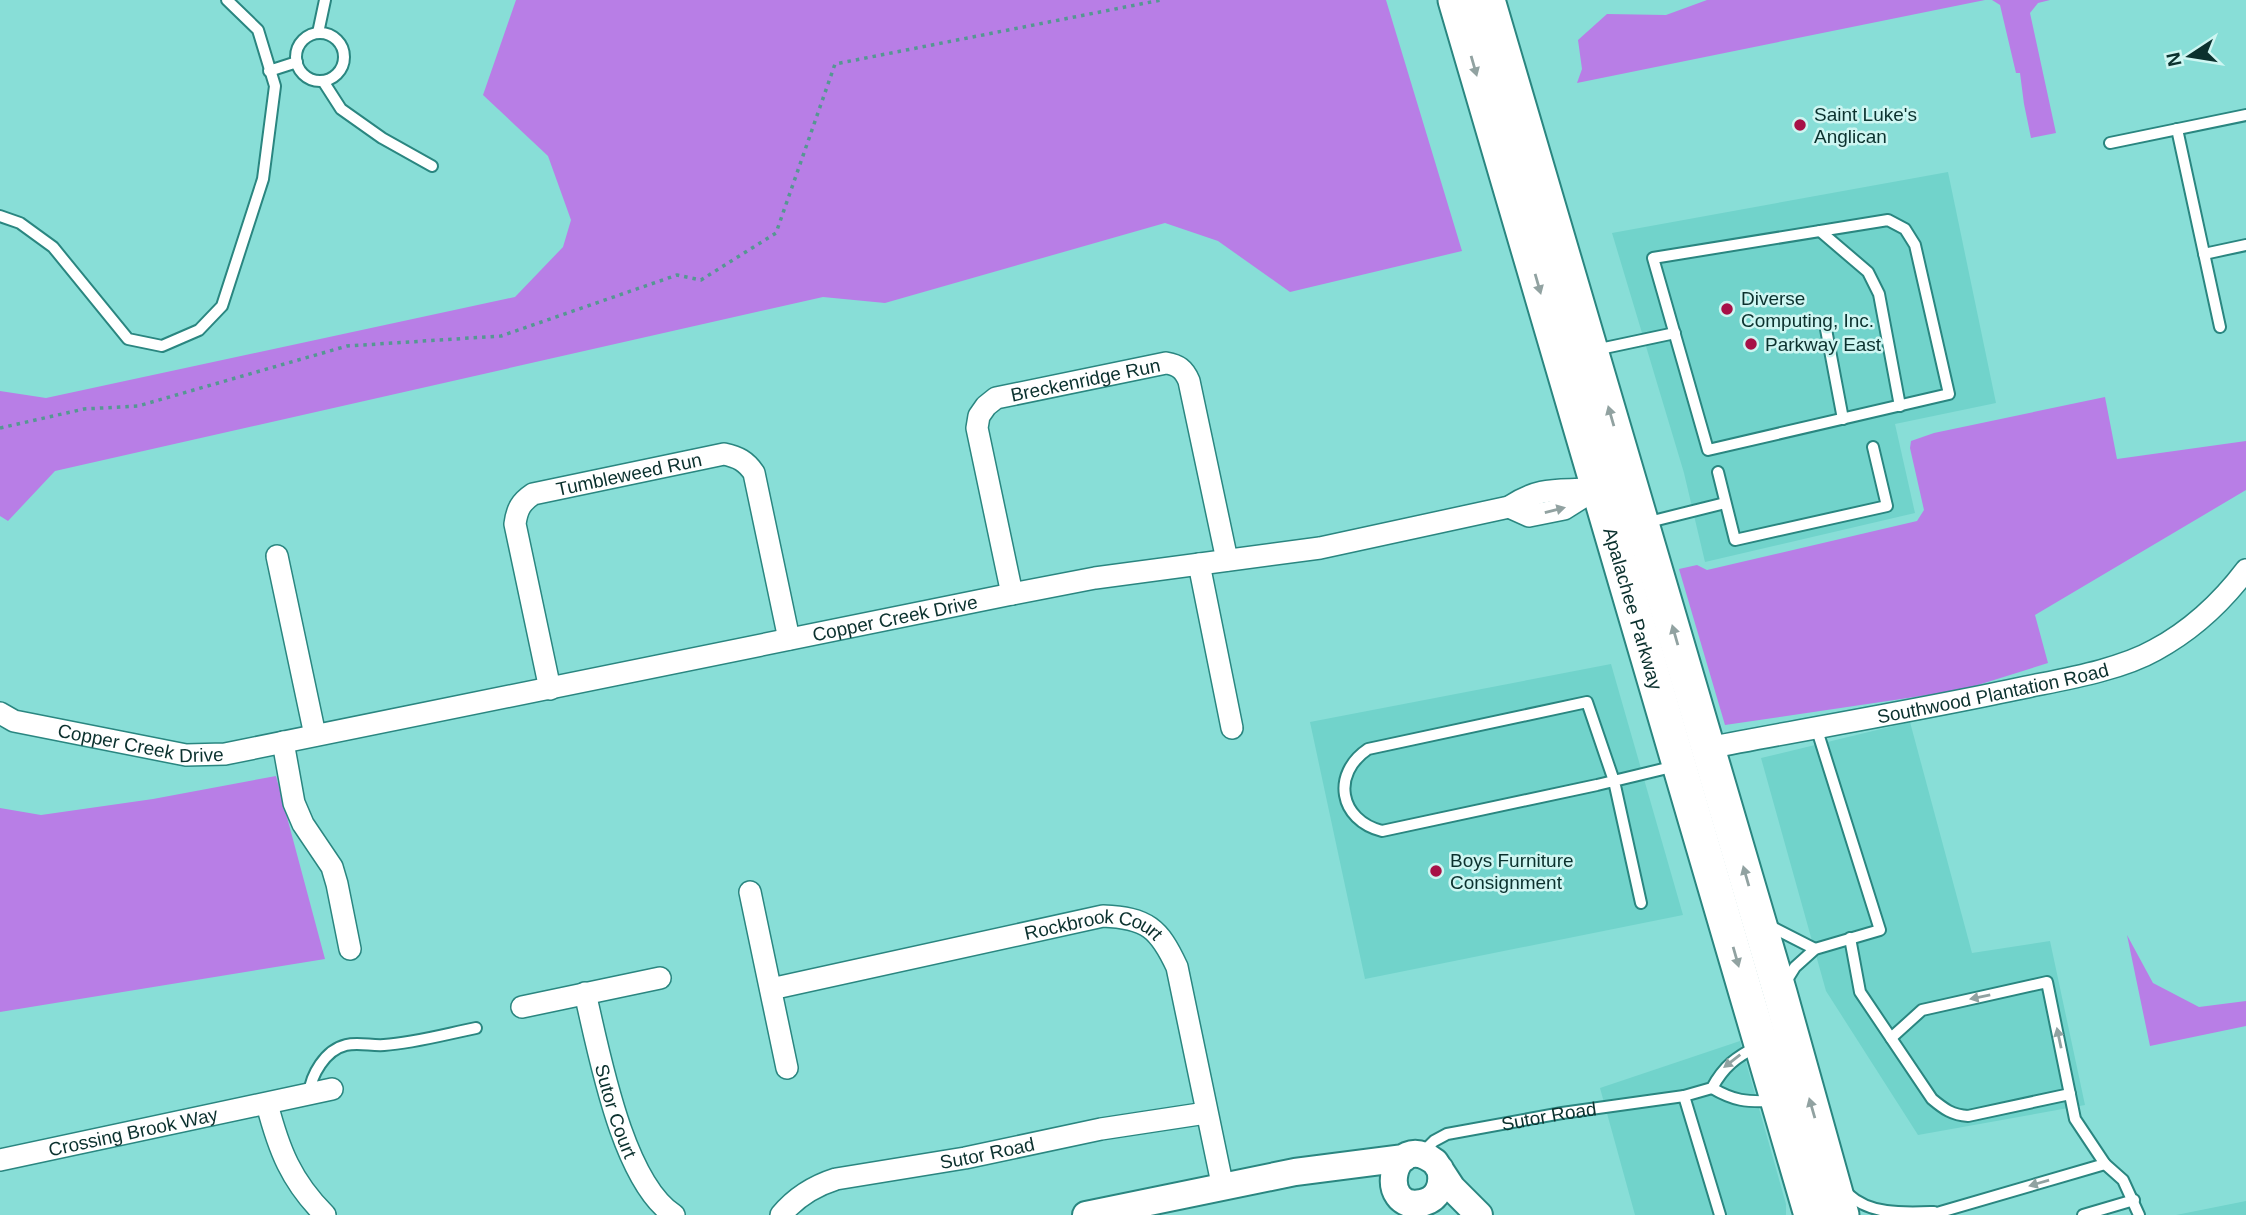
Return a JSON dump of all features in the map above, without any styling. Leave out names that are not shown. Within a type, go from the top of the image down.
[{"type":"main road","name":"Apalachee Parkway","points":[[1455,0],[1668,722],[1694,756]]},
{"type":"main road","name":"Apalachee Parkway","points":[[1488,0],[1643,524],[1762,1044],[1811,1215]]},
{"type":"main road","points":[[1694,756],[1697,768],[1720,789],[1842,1215]]},
{"type":"street","name":"Breckenridge Run","points":[[1012,594],[977,428],[979,416],[996,398],[1166,363],[1177,365],[1185,372],[1189,381],[1227,560]]},
{"type":"street","name":"Tumbleweed Run","points":[[550,689],[515,524],[523,501],[533,494],[723,454],[738,457],[748,463],[754,473],[789,639]]},
{"type":"street","name":"Copper Creek Drive","points":[[0,713],[14,721],[186,755],[225,754],[1012,594],[1096,578],[1320,548],[1509,508],[1526,496],[1558,488],[1598,488],[1630,481]]},
{"type":"street","points":[[277,556],[315,735]]},
{"type":"street","points":[[1199,564],[1232,728]]},
{"type":"street","name":"Southwood Plantation Road","points":[[1694,756],[1816,727],[1967,700],[2074,677],[2153,652],[2190,629],[2211,611],[2246,570]]},
{"type":"street","points":[[283,742],[294,803],[303,824],[331,867],[350,949]]},
{"type":"street","points":[[750,892],[787,1068]]},
{"type":"street","name":"Rockbrook Court","points":[[771,989],[1103,916],[1122,917],[1139,922],[1156,931],[1177,967],[1223,1188]]},
{"type":"street","points":[[522,1006],[660,978]]},
{"type":"street","name":"Sutor Court","points":[[585,993],[605,1078],[628,1147],[653,1197],[674,1215]]},
{"type":"street","name":"Crossing Brook Way","points":[[0,1160],[332,1089]]},
{"type":"street","points":[[267,1104],[276,1142],[286,1163],[304,1194],[325,1215]]},
{"type":"street","name":"Sutor Road","points":[[781,1215],[794,1201],[836,1179],[965,1158],[1101,1129],[1206,1113]]},
{"type":"street","points":[[1421,1161],[1394,1170],[1394,1188],[1401,1198],[1466,1215]]},
{"type":"street","points":[[1421,1161],[1442,1177],[1437,1194],[1423,1203]]},
{"type":"street","points":[[1421,1161],[1479,1215]]},
{"type":"street","name":"Sutor Road","points":[[1086,1215],[1184,1206],[1223,1188],[1295,1172],[1421,1161]]},
{"type":"street","points":[[1356,1165],[1368,1175],[1394,1188]]},
{"type":"lane","points":[[0,216],[20,223],[53,247],[128,339],[162,346],[199,330],[222,306],[263,179],[275,86],[258,30],[227,0]]},
{"type":"lane","points":[[318,33],[325,0]]},
{"type":"lane","points":[[318,33],[334,37],[343,51],[344,59],[338,74],[323,81],[309,79],[297,62],[299,46],[318,33]]},
{"type":"lane","points":[[269,71],[297,62]]},
{"type":"lane","points":[[323,81],[341,109],[382,138],[432,166]]},
{"type":"lane","points":[[2110,143],[2246,115]]},
{"type":"lane","points":[[2177,129],[2220,327]]},
{"type":"lane","points":[[1888,220],[1905,229],[1915,245],[1949,394],[1708,450],[1675,333],[1653,258],[1888,220]]},
{"type":"lane","points":[[1820,232],[1868,272],[1879,294],[1900,406]]},
{"type":"lane","points":[[2204,254],[2246,246]]},
{"type":"lane","points":[[1825,324],[1843,419]]},
{"type":"lane","points":[[1591,351],[1675,333]]},
{"type":"lane","points":[[1718,472],[1735,540],[1887,506],[1873,447]]},
{"type":"lane","points":[[1643,524],[1725,503]]},
{"type":"lane","points":[[1641,903],[1614,781],[1587,702],[1368,749],[1351,765],[1345,782],[1347,804],[1359,821],[1382,831],[1614,781],[1694,756]]},
{"type":"lane","points":[[1780,993],[1795,967],[1815,949],[1880,930],[1816,727]]},
{"type":"lane","points":[[1759,920],[1815,949]]},
{"type":"lane","points":[[1850,939],[1860,992],[1932,1099],[1945,1110],[1968,1116],[2070,1094]]},
{"type":"lane","points":[[1891,1038],[1922,1010],[2047,982],[2075,1119],[2105,1164],[2123,1180],[2139,1215]]},
{"type":"lane","points":[[309,1094],[310,1083],[317,1069],[328,1056],[345,1045],[385,1045],[475,1028]]},
{"type":"lane","points":[[1762,1044],[1735,1057],[1721,1070],[1712,1088],[1729,1098],[1749,1102],[1778,1101]]},
{"type":"lane","name":"Sutor Road","points":[[1421,1161],[1434,1141],[1447,1134],[1562,1113],[1684,1096],[1712,1088]]},
{"type":"lane","points":[[1684,1096],[1720,1215]]},
{"type":"lane","points":[[1830,1174],[1857,1205],[1879,1213],[1933,1214],[2105,1164]]},
{"type":"lane","points":[[2083,1215],[2134,1200]]},
{"type":"path","points":[[0,428],[84,410],[138,405],[347,346],[500,336],[677,275],[701,280],[776,233],[835,64],[1161,0]]},
{"type":"shaded area","points":[[516,0],[1386,0],[1462,251],[1290,292],[1218,241],[1165,223],[885,303],[823,297],[55,471],[8,521],[0,516],[0,391],[46,398],[515,297],[563,247],[571,220],[548,156],[483,95]]},
{"type":"shaded area","points":[[1707,0],[1985,0],[1577,83],[1582,69],[1578,40],[1607,14],[1666,15]]},
{"type":"shaded area","points":[[1992,0],[2050,0],[2038,3],[2030,13],[2056,133],[2031,138],[2020,73],[2016,73],[2000,5]]},
{"type":"shaded area","points":[[1948,172],[1996,403],[1895,424],[1915,513],[1705,562],[1684,473],[1612,233]]},
{"type":"shaded area","points":[[2105,397],[2117,459],[2246,441],[2246,490],[2035,615],[2048,663],[1962,690],[1725,725],[1679,569],[1697,565],[1707,570],[1917,521],[1924,510],[1910,448],[1911,441],[1934,433]]},
{"type":"shaded area","points":[[1611,664],[1683,915],[1365,979],[1310,722]]},
{"type":"shaded area","points":[[1910,722],[1972,953],[2050,941],[2085,1105],[1918,1135],[1826,991],[1761,758]]},
{"type":"shaded area","points":[[276,776],[325,959],[0,1012],[0,808],[41,815],[153,799]]},
{"type":"shaded area","points":[[2127,935],[2153,983],[2199,1007],[2246,1001],[2246,1026],[2150,1046]]},
{"type":"shaded area","points":[[1740,1041],[1786,1204],[1786,1215],[1635,1215],[1600,1088]]},
{"type":"shaded area","points":[[2246,1201],[2246,1215],[2176,1215]]},
{"type":"place","name":"Saint Luke's Anglican","points":[[1800,125]]},
{"type":"place","name":"Diverse Computing, Inc.","points":[[1727,309]]},
{"type":"place","name":"Parkway East","points":[[1751,344]]},
{"type":"place","name":"Boys Furniture Consignment","points":[[1436,871]]}]
